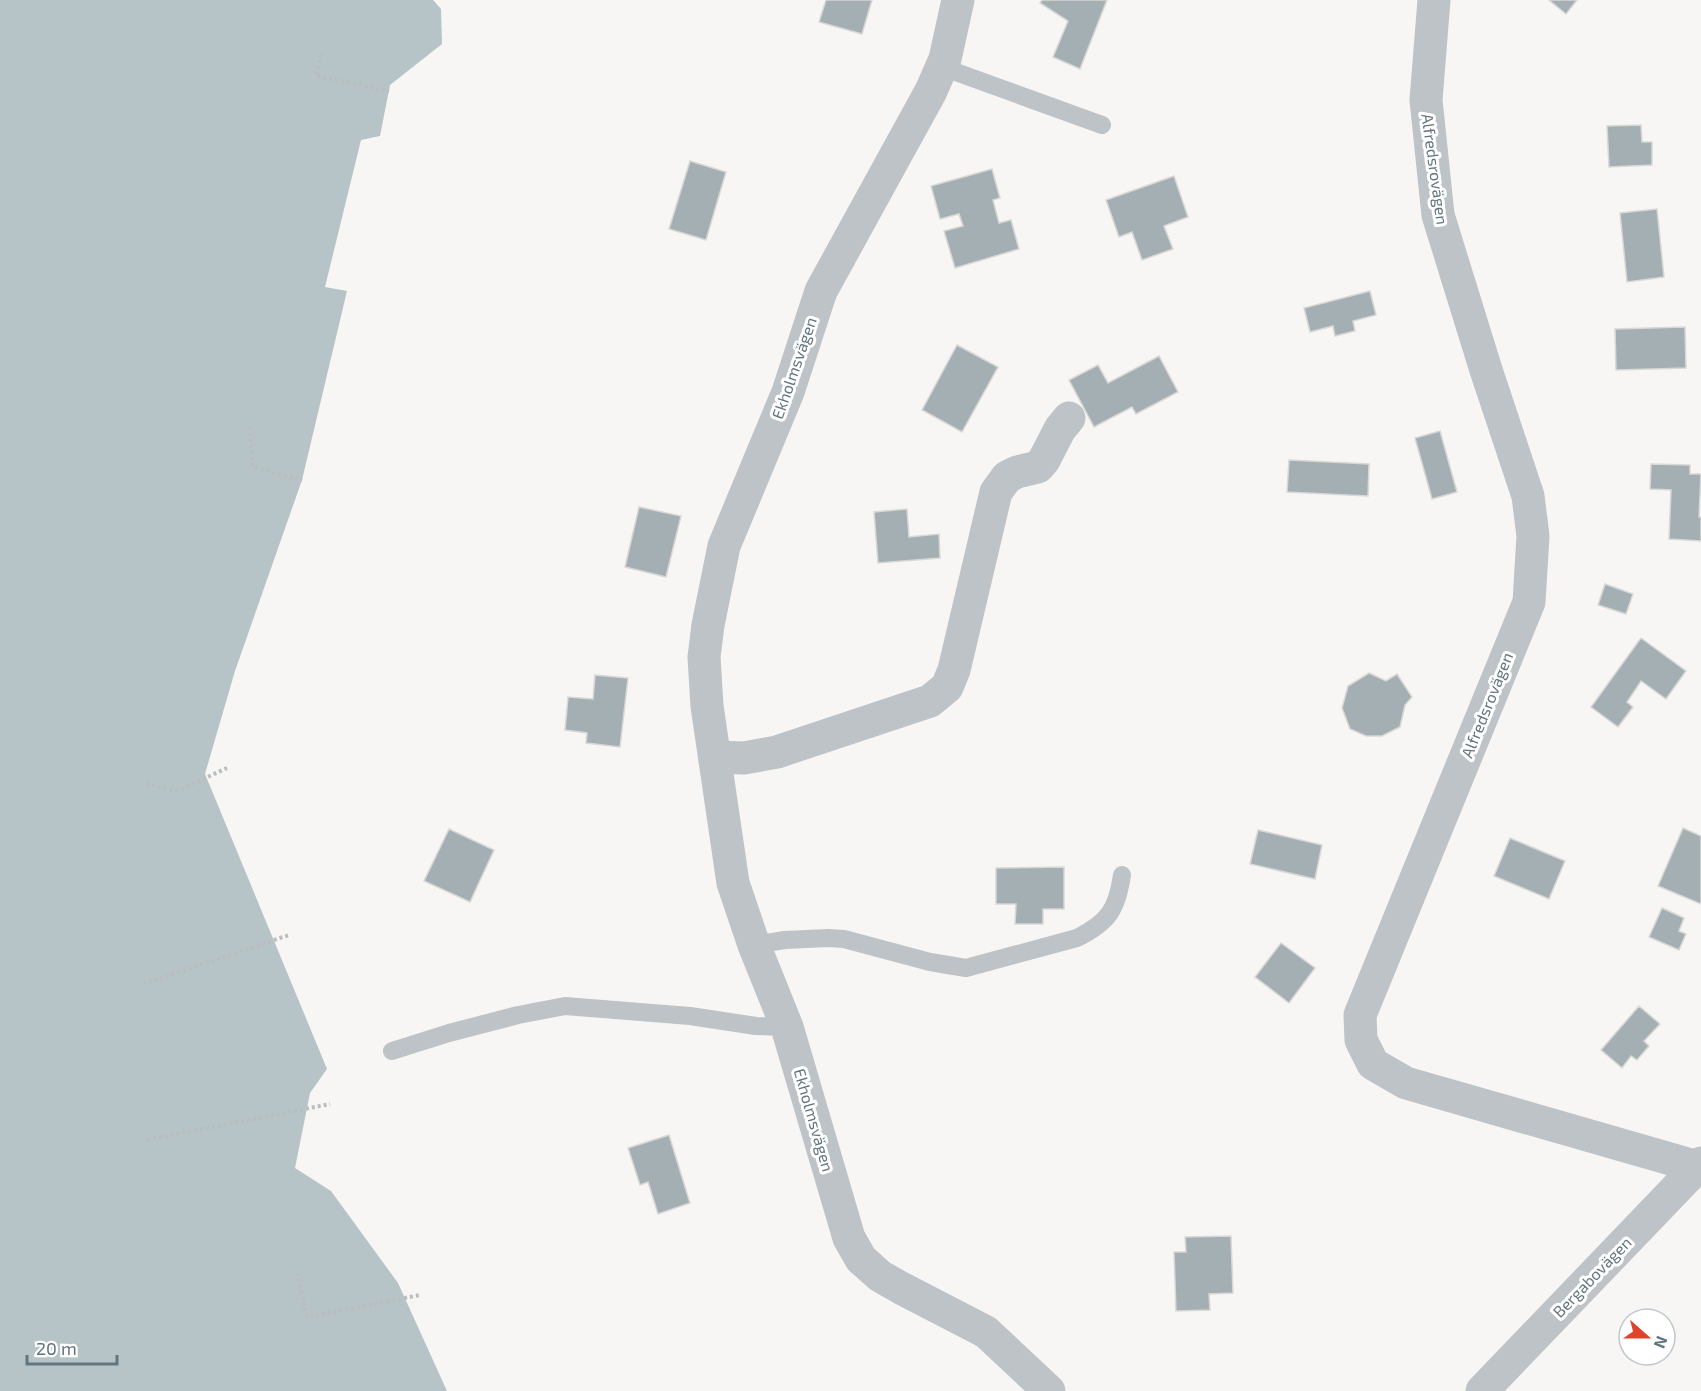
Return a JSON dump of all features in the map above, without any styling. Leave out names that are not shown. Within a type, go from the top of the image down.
[{"type":"street","name":"Ekholmsvägen","points":[[958,0],[945,59],[931,92],[820,291],[788,392],[724,546],[704,657],[707,706],[733,883],[754,945],[787,1027],[849,1238],[861,1259],[880,1276],[986,1332],[1049,1391]]},
{"type":"street","name":"Alfredsrovägen","points":[[1434,0],[1426,100],[1438,215],[1528,496],[1533,536],[1528,602],[1360,1015],[1361,1040],[1373,1064],[1407,1083],[1699,1165]]},
{"type":"street","points":[[715,757],[744,758],[777,752],[930,701],[947,687],[954,670],[996,492],[1007,477],[1017,471],[1038,467],[1069,418]]},
{"type":"street","name":"Bergabovägen","points":[[1482,1391],[1699,1165]]},
{"type":"lane","points":[[942,67],[1102,125]]},
{"type":"lane","points":[[754,945],[784,940],[844,939],[930,962],[966,968],[1077,938],[1095,929],[1110,915],[1120,890],[1122,875]]},
{"type":"lane","points":[[392,1051],[460,1030],[565,1006],[690,1016],[756,1026],[787,1027]]},
{"type":"path","points":[[321,54],[315,76],[389,91]]},
{"type":"path","points":[[249,427],[253,467],[302,480]]},
{"type":"path","points":[[146,784],[177,791],[227,768]]},
{"type":"path","points":[[143,984],[289,935]]},
{"type":"path","points":[[147,1140],[330,1104]]},
{"type":"path","points":[[297,1273],[308,1317],[420,1295]]},
{"type":"shaded area","points":[[0,0],[433,0],[441,9],[442,44],[390,85],[380,136],[361,140],[325,287],[347,291],[302,480],[235,671],[205,774],[327,1069],[310,1093],[295,1168],[331,1191],[398,1283],[447,1391],[0,1391]]},
{"type":"building","points":[[826,0],[872,0],[862,34],[819,22]]},
{"type":"building","points":[[1042,0],[1107,0],[1080,69],[1053,57],[1068,21],[1040,3]]},
{"type":"building","points":[[1549,0],[1577,0],[1566,14]]},
{"type":"building","points":[[1641,125],[1642,142],[1652,142],[1652,165],[1609,167],[1607,126]]},
{"type":"building","points":[[690,161],[726,172],[706,240],[669,229]]},
{"type":"building","points":[[992,169],[1000,198],[993,200],[999,223],[1011,220],[1019,249],[955,268],[944,231],[963,226],[959,214],[940,219],[931,186]]},
{"type":"building","points":[[1174,176],[1188,217],[1164,226],[1173,249],[1142,260],[1132,232],[1119,237],[1106,200]]},
{"type":"building","points":[[1657,209],[1664,277],[1627,282],[1620,213]]},
{"type":"building","points":[[1370,291],[1376,315],[1353,321],[1355,331],[1335,336],[1333,326],[1310,332],[1304,308]]},
{"type":"building","points":[[1685,327],[1686,368],[1616,370],[1615,329]]},
{"type":"building","points":[[957,345],[998,367],[962,432],[922,410]]},
{"type":"building","points":[[1159,356],[1178,392],[1136,414],[1132,407],[1094,427],[1069,380],[1098,365],[1108,383]]},
{"type":"building","points":[[1440,431],[1457,492],[1432,499],[1415,438]]},
{"type":"building","points":[[1289,460],[1369,464],[1368,496],[1287,492]]},
{"type":"building","points":[[1651,464],[1690,465],[1690,474],[1701,474],[1699,517],[1701,517],[1701,541],[1669,539],[1671,490],[1650,489]]},
{"type":"building","points":[[639,507],[681,516],[666,577],[625,567]]},
{"type":"building","points":[[907,509],[909,537],[939,534],[940,558],[878,563],[874,512]]},
{"type":"building","points":[[1605,584],[1633,594],[1626,614],[1598,605]]},
{"type":"building","points":[[1641,638],[1686,671],[1666,699],[1641,681],[1627,702],[1633,707],[1618,727],[1591,707]]},
{"type":"building","points":[[1369,673],[1386,681],[1397,674],[1412,697],[1405,705],[1400,727],[1382,736],[1366,736],[1350,729],[1342,708],[1348,686]]},
{"type":"building","points":[[595,675],[628,678],[620,747],[586,743],[587,733],[565,730],[568,697],[593,699]]},
{"type":"building","points":[[1683,828],[1701,836],[1701,904],[1658,886]]},
{"type":"building","points":[[449,829],[494,850],[470,902],[424,881]]},
{"type":"building","points":[[1258,830],[1322,845],[1315,879],[1250,864]]},
{"type":"building","points":[[1510,838],[1565,861],[1549,899],[1494,876]]},
{"type":"building","points":[[1064,867],[1064,909],[1043,909],[1043,924],[1015,924],[1016,904],[996,904],[996,868]]},
{"type":"building","points":[[1662,908],[1684,918],[1679,931],[1686,934],[1679,950],[1649,937]]},
{"type":"building","points":[[1281,943],[1315,968],[1289,1003],[1255,977]]},
{"type":"building","points":[[1639,1006],[1660,1024],[1644,1041],[1649,1046],[1637,1060],[1631,1056],[1622,1068],[1601,1050]]},
{"type":"building","points":[[669,1135],[690,1203],[658,1214],[648,1182],[640,1185],[628,1148]]},
{"type":"building","points":[[1231,1236],[1233,1293],[1209,1294],[1210,1310],[1176,1311],[1174,1252],[1186,1252],[1185,1237]]}]
